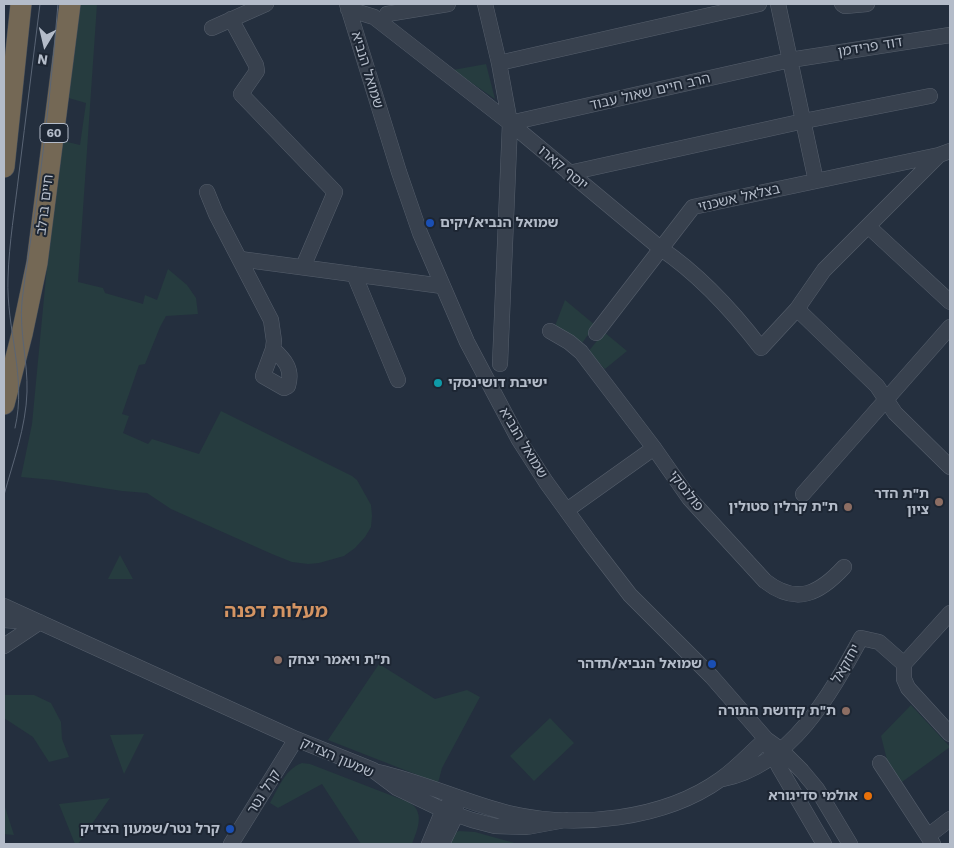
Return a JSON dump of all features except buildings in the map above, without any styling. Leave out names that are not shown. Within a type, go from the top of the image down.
[{"type":"highway","points":[[4,167],[21,4]]},
{"type":"highway","name":"חיים ברלב","points":[[4,404],[28,309],[37,263],[70,4]]},
{"type":"street","points":[[212,28],[266,4]]},
{"type":"street","points":[[387,14],[448,4]]},
{"type":"street","points":[[485,4],[510,123],[500,364]]},
{"type":"street","points":[[498,63],[759,4]]},
{"type":"street","points":[[778,4],[816,181]]},
{"type":"street","points":[[842,4],[845,6],[868,4]]},
{"type":"street","name":"יוסף קארו","points":[[348,7],[374,17],[510,123],[660,248],[676,258],[705,284],[761,348],[797,309]]},
{"type":"street","name":"שמואל הנביא","points":[[348,7],[404,189],[420,234],[478,364],[519,440],[567,510],[630,595],[712,677],[776,752],[824,844]]},
{"type":"street","points":[[232,19],[256,65],[257,71],[241,94],[335,192],[303,267]]},
{"type":"street","name":"דוד פרידמן","points":[[790,60],[950,35]]},
{"type":"street","name":"הרב חיים שאול עבוד","points":[[510,123],[790,60]]},
{"type":"street","points":[[569,173],[804,121],[930,96]]},
{"type":"street","points":[[945,153],[824,270],[797,309],[877,386],[894,413],[950,467]]},
{"type":"street","name":"בצלאל אשכנזי","points":[[596,333],[660,248],[693,208],[945,153]]},
{"type":"street","points":[[207,192],[216,214],[271,320],[274,341],[273,349]]},
{"type":"street","points":[[869,227],[950,302]]},
{"type":"street","points":[[240,259],[442,286]]},
{"type":"street","points":[[354,274],[398,380]]},
{"type":"street","points":[[803,494],[950,327]]},
{"type":"street","name":"פולנסקי","points":[[550,331],[569,342],[581,352],[654,448],[689,498],[772,586],[790,594],[811,592],[830,582],[844,567]]},
{"type":"street","points":[[567,510],[654,448]]},
{"type":"street","name":"שמעון הצדיק","points":[[4,606],[296,740],[373,770],[397,788],[450,812],[495,826],[545,825],[565,820]]},
{"type":"street","points":[[950,613],[904,664],[904,679],[908,688],[950,734]]},
{"type":"street","points":[[4,621],[8,633],[6,645]]},
{"type":"street","name":"שמעון הצדיק","points":[[4,621],[40,622]]},
{"type":"street","points":[[6,645],[40,622]]},
{"type":"street","name":"יחזקאל","points":[[720,779],[744,773],[776,752],[797,734],[810,720],[847,664],[861,638],[879,642],[904,664]]},
{"type":"street","points":[[373,770],[413,780],[509,813],[539,819],[618,818],[646,812],[686,798],[720,779],[766,739]]},
{"type":"street","name":"קרל נטר","points":[[231,844],[296,740]]},
{"type":"street","name":"שמואל הנביא","points":[[776,752],[818,789],[850,844]]},
{"type":"street","points":[[880,763],[931,840],[950,818]]},
{"type":"street","points":[[442,844],[456,796]]},
{"type":"street","points":[[429,844],[450,812]]},
{"type":"green space","points":[[81,4],[97,4],[78,282],[103,288],[105,293],[143,304],[145,295],[157,300],[168,269],[187,285],[196,298],[198,314],[166,316],[145,364],[139,365],[122,414],[129,416],[123,433],[148,444],[152,439],[199,454],[221,411],[352,476],[357,480],[371,505],[371,527],[355,548],[344,556],[319,563],[292,562],[171,509],[147,493],[21,477],[32,424],[59,140],[80,145],[86,103],[65,97]]},
{"type":"green space","points":[[486,64],[495,99],[453,70]]},
{"type":"green space","points":[[565,300],[595,325],[580,346],[555,326]]},
{"type":"green space","points":[[604,332],[627,351],[605,369],[588,352]]},
{"type":"green space","points":[[120,555],[133,579],[108,579]]},
{"type":"green space","points":[[379,664],[435,699],[467,690],[480,697],[442,768],[438,783],[328,740]]},
{"type":"green space","points":[[4,695],[34,695],[51,703],[61,722],[62,739],[69,757],[49,762],[33,737],[4,718]]},
{"type":"green space","points":[[911,705],[950,747],[902,782],[887,760],[881,736]]},
{"type":"green space","points":[[550,718],[574,743],[534,781],[510,756]]},
{"type":"green space","points":[[144,734],[124,774],[110,735]]},
{"type":"green space","points":[[302,763],[310,764],[413,805],[417,810],[419,820],[412,844],[361,844],[322,784],[278,808],[270,803],[279,786],[291,770]]},
{"type":"green space","points":[[110,798],[78,844],[75,844],[59,804]]},
{"type":"green space","points":[[4,804],[14,835],[4,834]]},
{"type":"green space","points":[[459,831],[475,832],[518,844],[447,844],[451,835]]},
{"type":"tram line","points":[[15,428],[19,390],[8,297],[8,278],[12,226],[40,4]]},
{"type":"tram line","points":[[4,495],[26,405],[27,380],[21,313],[44,145],[58,4]]},
{"type":"place","name":"שמואל הנביא/יקים","points":[[430,223]]},
{"type":"place","name":"ישיבת דושינסקי","points":[[438,383]]},
{"type":"place","name":"ת\"ת הדר ציון","points":[[939,502]]},
{"type":"place","name":"ת\"ת קרלין סטולין","points":[[848,507]]},
{"type":"place","name":"ת\"ת ויאמר יצחק","points":[[278,660]]},
{"type":"place","name":"שמואל הנביא/תדהר","points":[[712,664]]},
{"type":"place","name":"ת\"ת קדושת התורה","points":[[846,711]]},
{"type":"place","name":"אולמי סדיגורא","points":[[868,796]]},
{"type":"place","name":"קרל נטר/שמעון הצדיק","points":[[230,829]]},
{"type":"district","name":"מעלות דפנה","points":[[276,611]]}]
